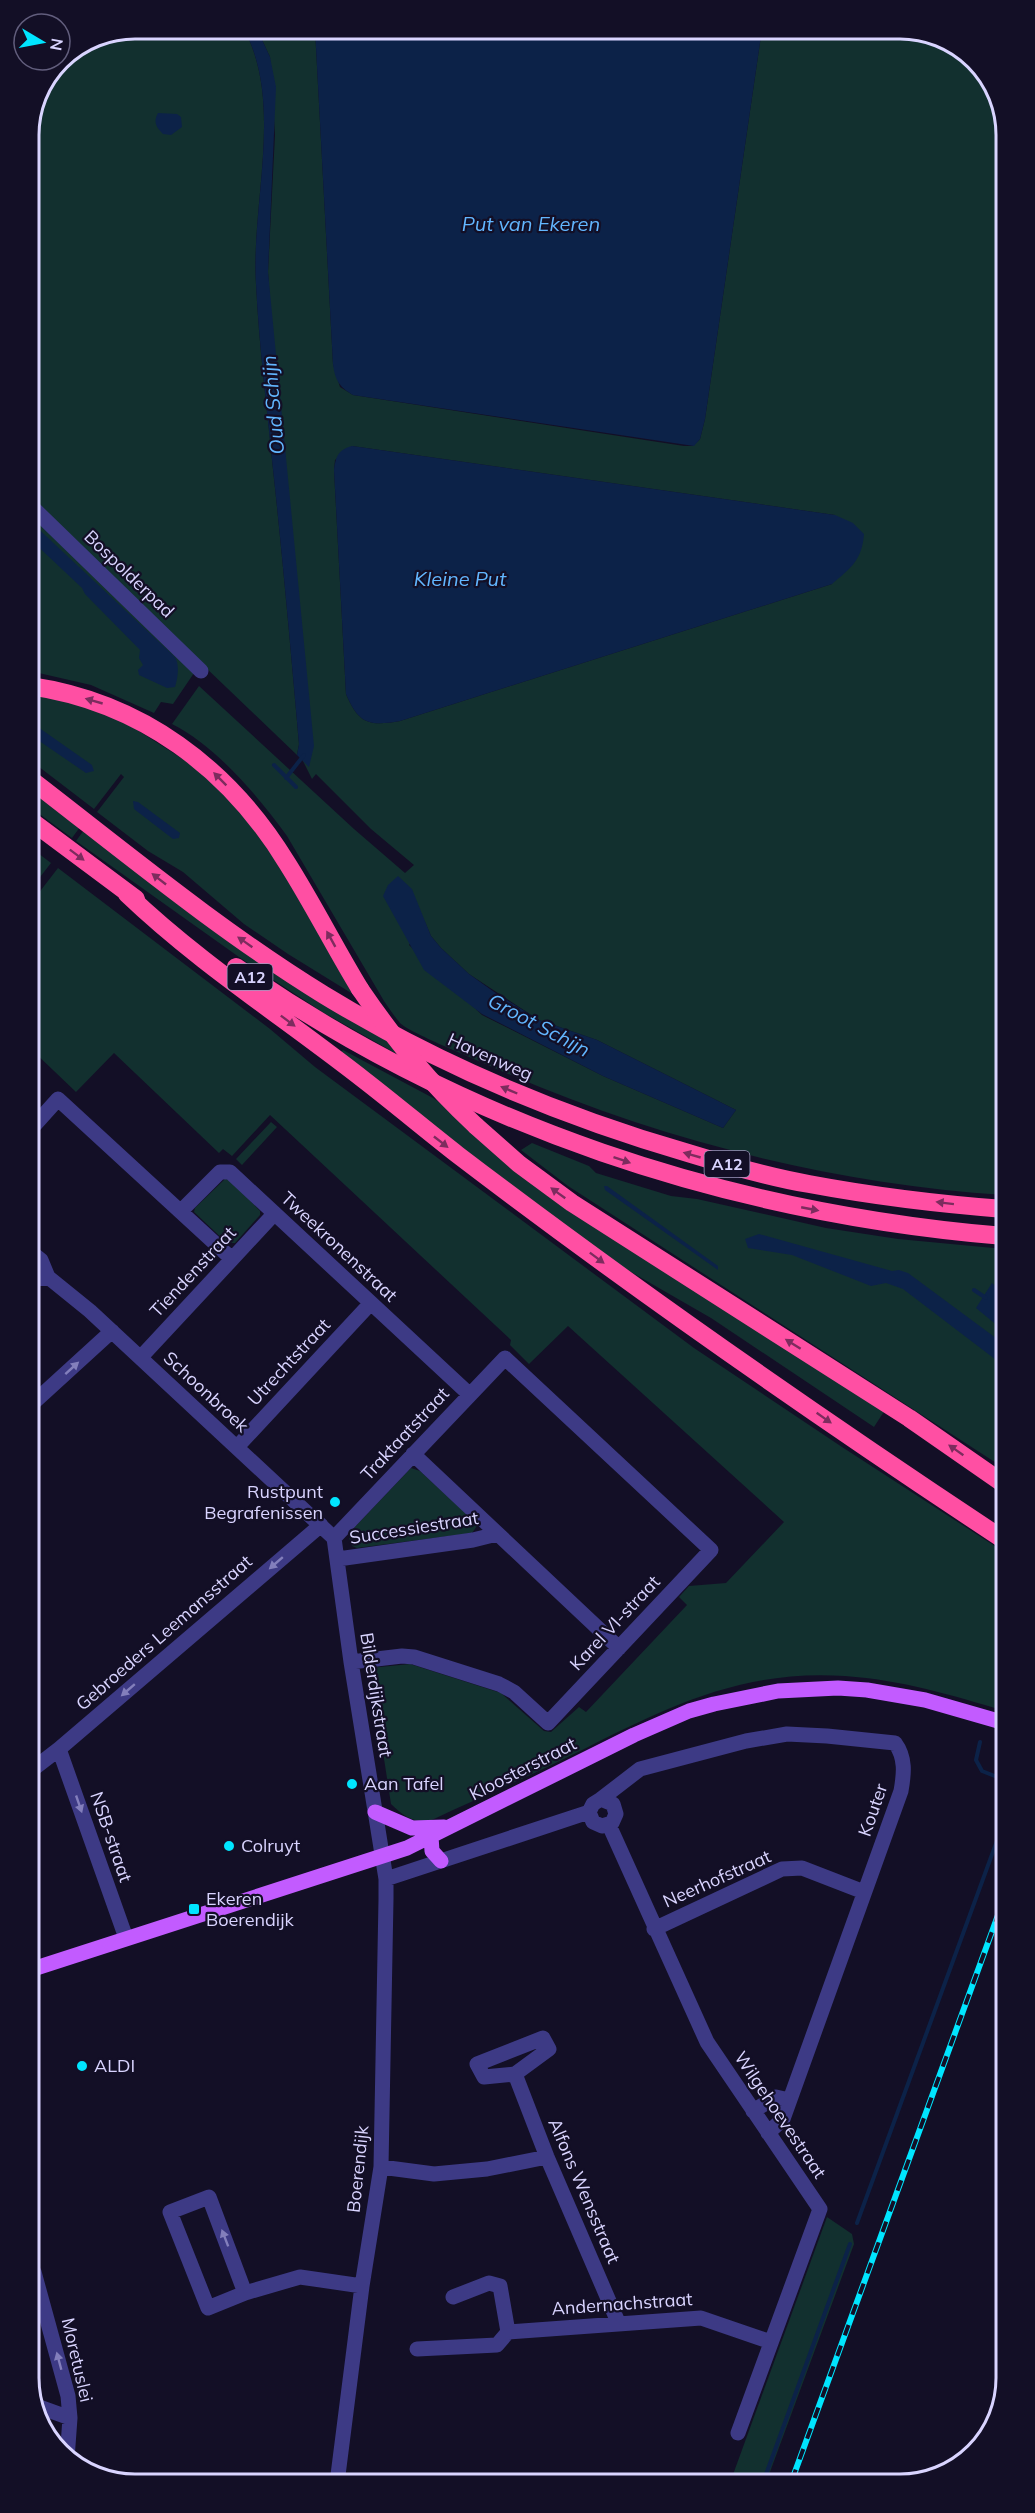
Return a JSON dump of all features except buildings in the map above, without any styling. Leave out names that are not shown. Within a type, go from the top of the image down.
[{"type":"highway","points":[[39,688],[103,703],[147,724],[194,754],[214,773],[265,830],[287,862],[360,989],[414,1064],[442,1095],[519,1164],[572,1203],[909,1418],[996,1478]]},
{"type":"highway","name":"Havenweg","points":[[39,785],[163,883],[325,996],[415,1045],[487,1080],[599,1125],[656,1144],[761,1173],[808,1184],[861,1192],[996,1208]]},
{"type":"highway","name":"A12","points":[[39,827],[127,894],[269,990],[351,1040],[471,1101],[538,1130],[654,1170],[755,1198],[859,1218],[996,1235]]},
{"type":"highway","points":[[127,894],[162,927],[619,1275],[996,1535]]},
{"type":"main road","name":"Kloosterstraat","points":[[39,1967],[382,1856],[453,1826],[654,1726],[689,1711],[746,1696],[810,1688],[867,1690],[925,1700],[996,1720]]},
{"type":"main road","points":[[375,1812],[412,1828],[453,1826]]},
{"type":"main road","points":[[431,1836],[432,1851],[441,1861]]},
{"type":"street","name":"Bospolderpad","points":[[39,514],[201,671]]},
{"type":"street","points":[[39,1120],[58,1099],[182,1210],[232,1259]]},
{"type":"street","name":"Tweekronenstraat","points":[[182,1210],[220,1173],[224,1171],[235,1175],[370,1304],[469,1394]]},
{"type":"street","name":"Tiendenstraat","points":[[141,1357],[274,1214]]},
{"type":"street","name":"Schoonbroek","points":[[39,1258],[48,1277],[141,1357],[334,1538]]},
{"type":"street","points":[[39,1279],[48,1277]]},
{"type":"street","name":"Utrechtstraat","points":[[237,1447],[370,1304]]},
{"type":"street","points":[[39,1398],[112,1331]]},
{"type":"street","name":"Traktaatstraat","points":[[334,1538],[505,1358],[711,1550]]},
{"type":"street","name":"Successiestraat","points":[[413,1454],[619,1648]]},
{"type":"street","name":"Gebroeders Leemansstraat","points":[[39,1765],[321,1525]]},
{"type":"street","name":"Successiestraat","points":[[338,1559],[474,1540],[497,1534]]},
{"type":"street","name":"Bilderdijkstraat","points":[[334,1538],[382,1856]]},
{"type":"street","name":"Karel VI-straat","points":[[351,1662],[402,1656],[414,1657],[500,1684],[514,1692],[548,1724],[711,1550]]},
{"type":"street","name":"Kouter","points":[[601,1799],[640,1769],[746,1741],[787,1734],[895,1743],[901,1751],[904,1771],[901,1791],[783,2119],[768,2133]]},
{"type":"street","name":"NSB-straat","points":[[60,1749],[126,1938]]},
{"type":"street","points":[[589,1812],[595,1824],[609,1826],[615,1819],[616,1810],[640,1769]]},
{"type":"street","points":[[386,1879],[589,1812],[593,1803],[601,1799],[611,1802],[616,1810]]},
{"type":"street","name":"Wilgehoevestraat","points":[[609,1826],[707,2042],[820,2209],[738,2433]]},
{"type":"street","name":"Boerendijk","points":[[338,2474],[362,2286],[381,2167],[386,1879],[382,1856]]},
{"type":"street","name":"Neerhofstraat","points":[[654,1929],[782,1869],[802,1868],[864,1892]]},
{"type":"street","name":"Alfons Wensstraat","points":[[515,2074],[547,2157],[618,2322]]},
{"type":"street","points":[[753,2111],[776,2097],[789,2100]]},
{"type":"street","points":[[381,2167],[434,2174],[487,2169],[547,2157]]},
{"type":"street","points":[[245,2293],[209,2197],[170,2212],[207,2308],[245,2293],[300,2277],[362,2286]]},
{"type":"street","points":[[453,2297],[489,2283],[500,2286],[508,2332]]},
{"type":"street","name":"Moretuslei","points":[[39,2290],[68,2396],[70,2418],[68,2447]]},
{"type":"street","name":"Andernachstraat","points":[[417,2349],[497,2345],[508,2332],[618,2322],[701,2318],[771,2342]]},
{"type":"street","points":[[44,2409],[70,2418]]},
{"type":"green space","points":[[135,39],[248,39],[256,58],[262,89],[264,121],[256,253],[257,307],[293,676],[299,744],[297,755],[203,665],[194,673],[173,704],[161,702],[154,713],[91,685],[39,673],[39,128],[42,110],[59,76],[63,72],[72,72],[72,63],[98,46]]},
{"type":"green space","points":[[262,39],[316,39],[333,364],[340,387],[353,395],[693,446],[700,439],[705,419],[761,39],[907,39],[919,41],[937,46],[959,59],[980,82],[991,104],[996,135],[996,1194],[871,1180],[741,1153],[614,1115],[551,1092],[416,1033],[400,1023],[384,1001],[276,821],[221,759],[172,724],[199,686],[405,873],[414,865],[371,829],[316,774],[312,779],[302,759],[268,272],[275,135],[270,57]],"holes":[[[352,446],[835,515],[832,584],[400,721],[381,723],[367,721],[356,712],[346,694],[334,470],[335,460]],[[425,922],[431,936],[469,974],[539,1020],[597,1040],[736,1110],[723,1128],[603,1076],[482,1015],[409,945]]]},
{"type":"green space","points":[[39,695],[74,702],[120,719],[211,777],[264,837],[356,996],[244,924],[183,872],[148,851],[97,812],[124,777],[121,774],[94,809],[39,767]]},
{"type":"green space","points":[[39,796],[80,827],[72,838],[39,814]]},
{"type":"green space","points":[[84,830],[386,1040],[397,1054],[324,1013],[246,962],[76,841]]},
{"type":"green space","points":[[39,854],[51,863],[39,878]]},
{"type":"green space","points":[[58,868],[270,1029],[315,1067],[694,1348],[996,1547],[996,1708],[926,1689],[866,1678],[807,1675],[771,1679],[737,1685],[672,1707],[434,1819],[422,1821],[411,1819],[396,1809],[391,1804],[370,1668],[410,1664],[501,1693],[544,1731],[551,1732],[579,1707],[586,1712],[687,1605],[679,1597],[689,1586],[726,1583],[784,1522],[568,1326],[529,1364],[510,1345],[511,1340],[270,1115],[232,1156],[223,1149],[219,1153],[114,1053],[76,1092],[39,1057],[39,893]]},
{"type":"green space","points":[[343,1050],[433,1098],[885,1410],[874,1427],[711,1318],[612,1261],[458,1147],[341,1052]]},
{"type":"green space","points":[[271,1122],[277,1127],[242,1165],[236,1159]]},
{"type":"green space","points":[[532,1143],[589,1166],[596,1173],[671,1196],[697,1199],[826,1228],[898,1239],[996,1248],[996,1463],[568,1186],[521,1150]]},
{"type":"green space","points":[[225,1179],[230,1180],[260,1211],[260,1215],[235,1243],[227,1243],[194,1212],[195,1208]]},
{"type":"green space","points":[[411,1468],[420,1471],[475,1522],[477,1526],[472,1533],[357,1548],[352,1546],[349,1538],[350,1532]]},
{"type":"green space","points":[[827,2217],[852,2234],[854,2244],[769,2474],[733,2474]]},
{"type":"water","points":[[248,39],[262,39],[270,57],[276,87],[268,272],[314,746],[309,767],[297,755],[299,744],[293,676],[257,307],[256,253],[264,121],[262,89],[256,58]]},
{"type":"water","name":"Put van Ekeren","points":[[316,39],[761,39],[705,419],[700,439],[694,446],[353,395],[341,386],[335,375]]},
{"type":"water","points":[[158,113],[177,114],[181,117],[182,127],[171,135],[163,134],[156,124]]},
{"type":"water","name":"Kleine Put","points":[[352,446],[835,515],[853,523],[864,534],[863,543],[854,563],[832,584],[400,721],[373,723],[356,712],[346,694],[334,470],[338,454]]},
{"type":"water","points":[[39,529],[174,656],[178,667],[175,687],[167,688],[139,675],[138,670],[143,665],[139,658],[140,650],[85,594],[82,588],[39,547]]},
{"type":"water","points":[[39,728],[92,765],[94,771],[86,773],[39,741]]},
{"type":"water","points":[[133,801],[138,802],[180,833],[179,838],[173,839],[134,809]]},
{"type":"water","points":[[398,876],[412,889],[431,936],[469,974],[539,1020],[597,1040],[736,1110],[723,1128],[603,1076],[482,1014],[424,970],[383,896],[388,885]]},
{"type":"water","points":[[604,1186],[718,1266],[718,1270],[605,1190]]},
{"type":"water","points":[[759,1234],[892,1271],[899,1270],[908,1273],[996,1338],[996,1360],[903,1289],[886,1283],[871,1286],[792,1255],[748,1248],[745,1239]]},
{"type":"water","points":[[992,1283],[996,1287],[996,1324],[976,1308]]},
{"type":"waterway","name":"Oud Schijn","points":[[286,778],[304,755]]},
{"type":"waterway","name":"Oud Schijn","points":[[274,765],[296,787]]},
{"type":"waterway","name":"Groot Schijn","points":[[974,1290],[986,1298]]},
{"type":"waterway","points":[[980,1742],[976,1760],[982,1771],[996,1776]]},
{"type":"waterway","points":[[857,2223],[996,1844]]},
{"type":"waterway","points":[[766,2474],[850,2244]]},
{"type":"railway","points":[[794,2474],[996,1921]]},
{"type":"place","name":"Rustpunt Begrafenissen","points":[[335,1502]]},
{"type":"place","name":"Aan Tafel","points":[[352,1784]]},
{"type":"place","name":"Colruyt","points":[[229,1846]]},
{"type":"place","name":"Ekeren Boerendijk","points":[[194,1909]]},
{"type":"place","name":"ALDI","points":[[82,2066]]}]
